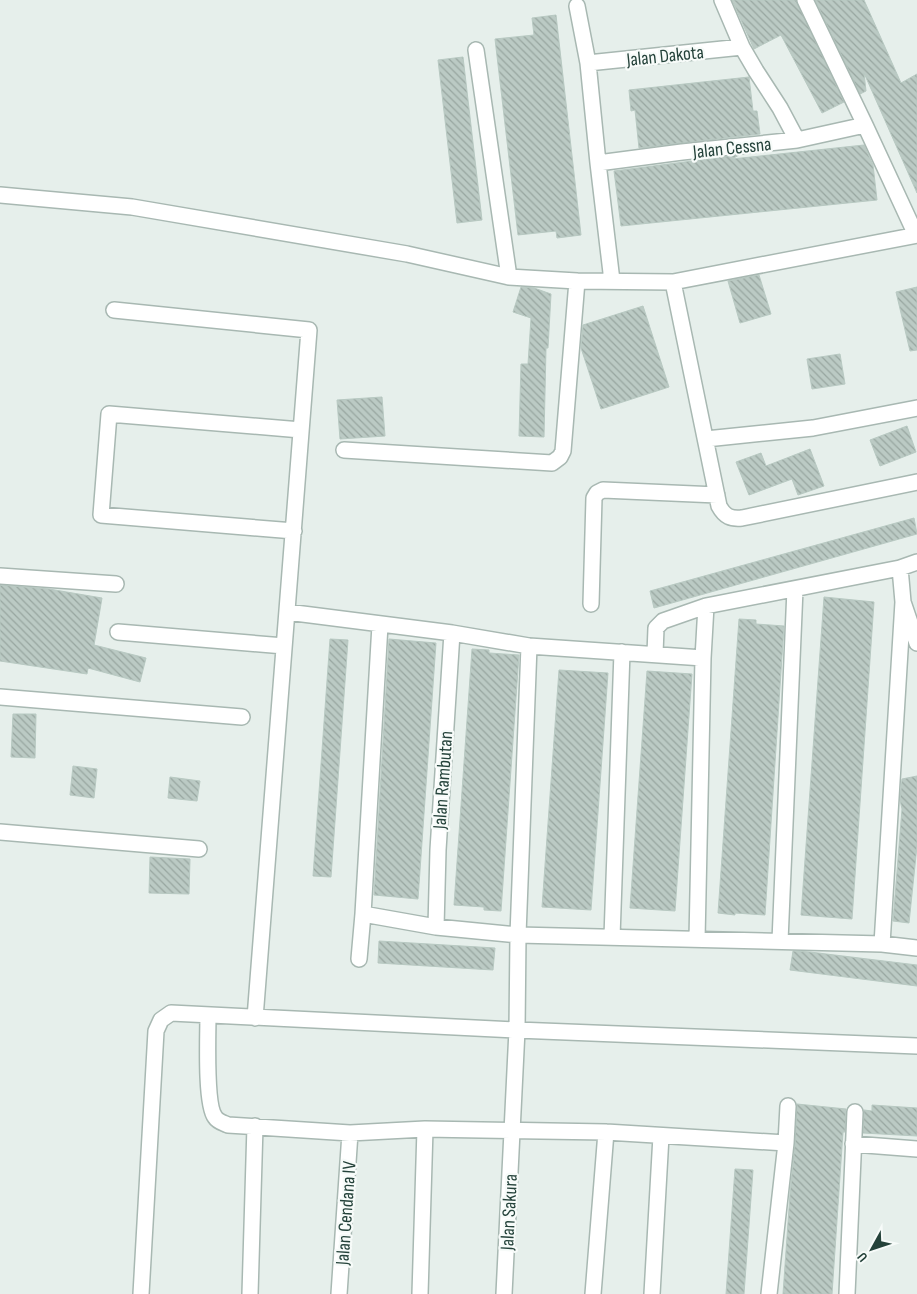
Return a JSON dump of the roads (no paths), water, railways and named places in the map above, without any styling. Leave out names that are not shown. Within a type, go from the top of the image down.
[{"type":"street","points":[[722,0],[742,47],[798,140]]},
{"type":"street","points":[[0,195],[132,207],[407,254],[509,277],[577,280],[674,282],[917,235],[805,0]]},
{"type":"street","points":[[577,6],[588,63],[612,280]]},
{"type":"street","name":"Jalan Dakota","points":[[588,63],[742,47]]},
{"type":"street","points":[[476,50],[509,277]]},
{"type":"street","name":"Jalan Cessna","points":[[598,163],[798,140],[865,124]]},
{"type":"street","points":[[344,450],[552,463],[560,457],[563,451],[577,280]]},
{"type":"street","points":[[674,282],[719,506],[723,513],[732,519],[917,482]]},
{"type":"street","points":[[114,310],[309,330],[254,1018]]},
{"type":"street","points":[[706,439],[813,428],[917,408]]},
{"type":"street","points":[[294,531],[101,515],[109,414],[301,430]]},
{"type":"street","points":[[591,604],[594,498],[597,493],[603,490],[717,495]]},
{"type":"street","points":[[655,654],[656,628],[663,621],[706,606],[900,568],[917,562]]},
{"type":"street","points":[[882,944],[903,602],[900,568]]},
{"type":"street","points":[[0,576],[116,584]]},
{"type":"street","points":[[780,941],[795,589]]},
{"type":"street","points":[[903,602],[917,643]]},
{"type":"street","points":[[697,939],[703,658],[706,606]]},
{"type":"street","points":[[287,612],[452,633],[529,646],[703,658]]},
{"type":"street","points":[[359,959],[380,625]]},
{"type":"street","points":[[118,632],[284,646]]},
{"type":"street","name":"Jalan Rambutan","points":[[436,927],[438,850],[452,633]]},
{"type":"street","name":"Jalan Sakura","points":[[504,1294],[517,1030],[518,935],[529,646]]},
{"type":"street","points":[[612,937],[622,652]]},
{"type":"street","points":[[0,697],[242,717]]},
{"type":"street","points":[[0,832],[198,849]]},
{"type":"street","points":[[363,914],[436,927],[518,935],[882,944],[917,948]]},
{"type":"street","points":[[141,1294],[156,1031],[161,1020],[171,1013],[517,1030],[917,1046]]},
{"type":"street","points":[[208,1015],[210,1108],[215,1118],[228,1125],[350,1133],[425,1129],[606,1132],[786,1143]]},
{"type":"street","points":[[769,1294],[786,1143],[788,1106]]},
{"type":"street","points":[[847,1294],[855,1112]]},
{"type":"street","points":[[250,1294],[255,1126]]},
{"type":"street","points":[[420,1294],[425,1129]]},
{"type":"street","points":[[593,1294],[606,1132]]},
{"type":"street","name":"Jalan Cendana IV","points":[[340,1294],[350,1133]]},
{"type":"street","points":[[652,1294],[661,1136]]},
{"type":"street","points":[[853,1144],[917,1149]]}]
